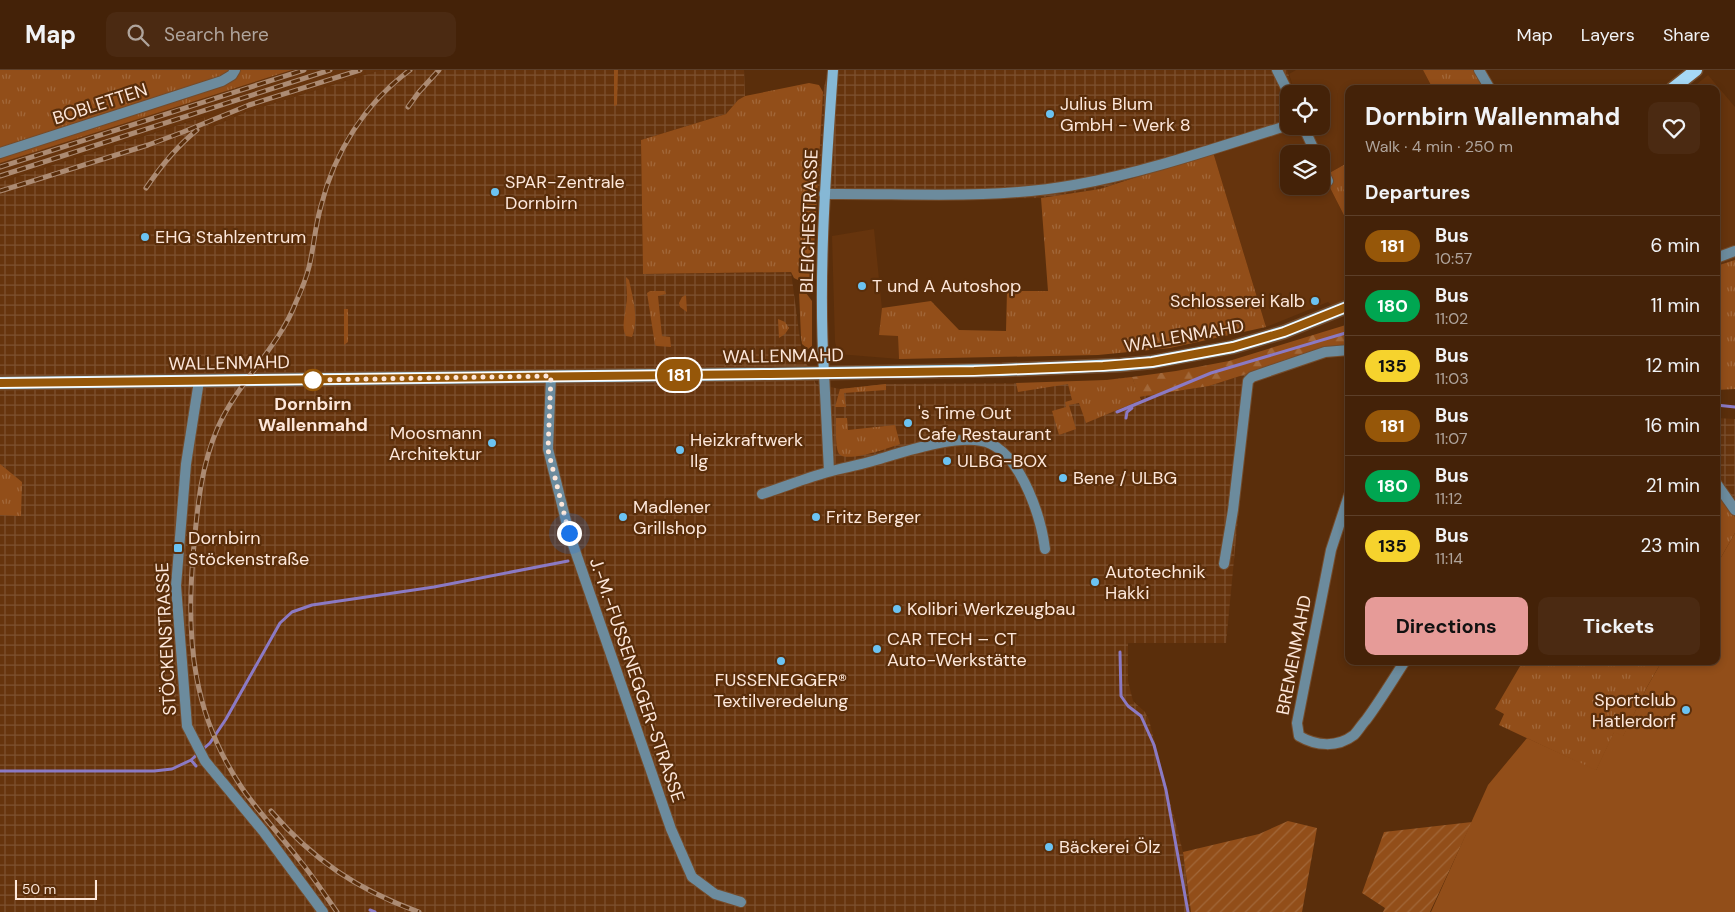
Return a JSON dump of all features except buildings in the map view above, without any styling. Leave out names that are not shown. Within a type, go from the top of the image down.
[{"type":"main road","name":"BLEICHESTRASSE","points":[[824,373],[822,287],[824,194],[833,70]]},
{"type":"main road","points":[[1677,85],[1696,70]]},
{"type":"main road","name":"WALLENMAHD","points":[[0,383],[824,373],[1069,368],[1152,362],[1233,347],[1284,332],[1345,308]]},
{"type":"street","name":"BOBLETTEN","points":[[0,153],[222,81],[232,75],[235,70]]},
{"type":"street","points":[[1277,70],[1284,85]]},
{"type":"street","points":[[1479,70],[1488,85]]},
{"type":"street","points":[[824,194],[928,196],[990,194],[1072,186],[1137,172],[1280,128]]},
{"type":"street","points":[[1720,257],[1735,251]]},
{"type":"street","points":[[1224,564],[1234,510],[1248,381],[1252,376],[1325,352],[1345,350]]},
{"type":"street","points":[[824,373],[829,471]]},
{"type":"street","name":"J.-M.-FUSSENEGGER-STRASSE","points":[[551,376],[548,450],[569,533],[671,829],[692,877],[715,894],[741,902]]},
{"type":"street","name":"STÖCKENSTRASSE","points":[[199,380],[186,464],[176,586],[187,726],[205,761],[263,832],[323,912]]},
{"type":"street","points":[[762,494],[829,471],[859,465],[947,441],[976,439],[990,443],[1003,451],[1024,479],[1043,533],[1045,549]]},
{"type":"street","points":[[1720,489],[1735,510]]},
{"type":"street","name":"BREMENMAHD","points":[[1345,507],[1333,542],[1323,587],[1297,723],[1299,736],[1309,742],[1323,744],[1338,743],[1354,735],[1402,665]]},
{"type":"shaded area","points":[[292,70],[381,70],[246,112],[210,128],[203,117],[0,182],[0,163]]},
{"type":"shaded area","points":[[381,70],[744,70],[745,96],[738,100],[726,114],[641,140],[643,274],[791,272],[802,354],[816,384],[840,389],[886,384],[1078,383],[1132,377],[1139,397],[1209,386],[1252,372],[1226,643],[1128,643],[1128,681],[1133,701],[1145,712],[1149,720],[1183,852],[1191,912],[0,912],[0,182],[204,117],[210,128],[246,112]]},
{"type":"shaded area","points":[[828,70],[1287,70],[1292,85],[1280,85],[1280,129],[1100,189],[1041,198],[817,200],[823,92]]},
{"type":"shaded area","points":[[1296,70],[1423,70],[1431,85],[1345,85],[1345,164],[1330,173],[1330,145],[1280,145],[1280,195],[1330,195],[1330,188],[1345,217],[1345,317],[1328,302],[1266,327],[1213,152],[1280,130],[1280,135],[1330,135],[1330,85],[1292,85],[1289,74]]},
{"type":"shaded area","points":[[1708,75],[1716,85],[1696,85]]},
{"type":"shaded area","points":[[1720,89],[1735,107],[1735,260],[1720,265]]},
{"type":"shaded area","points":[[874,229],[882,309],[880,335],[898,335],[899,359],[838,354],[835,342],[832,236]]},
{"type":"shaded area","points":[[1720,418],[1735,419],[1735,517],[1720,496]]},
{"type":"green space","points":[[0,70],[292,70],[0,163]]},
{"type":"green space","points":[[614,70],[618,70],[617,105],[614,106]]},
{"type":"green space","points":[[1423,70],[1474,70],[1483,85],[1431,85]]},
{"type":"green space","points":[[809,83],[819,85],[823,92],[813,267],[810,277],[800,281],[794,278],[791,272],[643,274],[641,140],[726,114],[738,100],[745,96]]},
{"type":"green space","points":[[1213,152],[1266,327],[1170,348],[1098,355],[899,359],[898,336],[879,335],[882,308],[931,301],[959,330],[1006,331],[1007,291],[1048,291],[1041,198],[1100,189]]},
{"type":"green space","points":[[1345,164],[1345,217],[1330,188],[1330,173]]},
{"type":"green space","points":[[1735,260],[1735,389],[1720,390],[1720,265]]},
{"type":"green space","points":[[626,277],[629,280],[635,308],[635,323],[632,337],[626,336],[624,329],[627,299]]},
{"type":"green space","points":[[650,291],[665,291],[666,294],[658,296],[662,336],[670,337],[671,347],[655,345],[647,293]]},
{"type":"green space","points":[[799,291],[806,293],[812,301],[812,346],[808,349],[802,344]]},
{"type":"green space","points":[[686,295],[687,312],[680,307],[679,303],[682,297]]},
{"type":"green space","points":[[344,309],[348,309],[348,342],[344,345]]},
{"type":"green space","points":[[778,319],[785,322],[789,328],[779,338]]},
{"type":"green space","points":[[1345,325],[1345,347],[1331,347],[1209,386],[1139,397],[1132,377],[1229,361]]},
{"type":"green space","points":[[1132,377],[1141,400],[1086,423],[1079,403],[1069,405],[1076,429],[1059,435],[1052,411],[1066,407],[1065,402],[1072,400],[1068,384],[1018,392],[1016,383],[1107,380]]},
{"type":"green space","points":[[886,384],[886,390],[844,393],[846,407],[835,407],[840,389]]},
{"type":"green space","points":[[836,418],[847,418],[848,430],[895,425],[900,444],[859,456],[843,456],[839,454],[837,447]]},
{"type":"green space","points":[[0,464],[22,482],[21,516],[0,515]]},
{"type":"green space","points":[[1720,496],[1735,517],[1735,533],[1720,559]]},
{"type":"green space","name":"Sportclub Hatlerdorf","points":[[1735,533],[1735,912],[1431,912],[1488,785],[1527,738],[1596,770],[1614,732],[1623,736],[1660,665],[1720,665],[1720,559]]},
{"type":"green space","points":[[1521,665],[1660,665],[1623,737],[1614,733],[1596,771],[1499,725],[1504,714],[1495,709]]},
{"type":"green space","points":[[1288,821],[1317,828],[1302,912],[1191,912],[1183,852],[1259,834]]},
{"type":"green space","points":[[1472,822],[1430,912],[1383,912],[1385,908],[1362,893],[1384,832]]},
{"type":"waterway","points":[[1117,412],[1211,373],[1345,333]]},
{"type":"waterway","points":[[1720,405],[1735,407]]},
{"type":"waterway","points":[[1126,418],[1127,412],[1132,408]]},
{"type":"waterway","points":[[0,771],[154,771],[172,769],[191,760],[210,743],[226,719],[280,623],[292,612],[312,605],[434,587],[568,561]]},
{"type":"waterway","points":[[1120,652],[1121,696],[1128,706],[1141,716],[1154,745],[1166,790],[1188,912]]},
{"type":"waterway","points":[[191,760],[196,766]]},
{"type":"waterway","points":[[370,910],[375,912]]},
{"type":"railway","points":[[0,167],[304,70]]},
{"type":"railway","points":[[0,176],[330,70]]},
{"type":"railway","points":[[0,191],[148,145],[249,105],[360,70]]},
{"type":"railway","points":[[337,912],[306,868],[242,788],[226,761],[213,733],[203,705],[193,648],[191,618],[193,556],[200,490],[212,443],[226,411],[279,334],[298,298],[308,271],[319,214],[334,167],[353,130],[365,114],[394,83],[410,70]]},
{"type":"railway","points":[[408,107],[439,70]]},
{"type":"railway","points":[[146,188],[169,157],[197,130]]},
{"type":"railway","points":[[271,811],[303,844],[338,872],[376,894],[419,912]]},
{"type":"bus line","name":"181","points":[[0,383],[770,374],[1069,368],[1152,362],[1233,347],[1284,332],[1345,308]]},
{"type":"place","name":"Julius Blum GmbH - Werk 8","points":[[1050,114]]},
{"type":"place","name":"SPAR-Zentrale Dornbirn","points":[[495,192]]},
{"type":"place","name":"EHG Stahlzentrum","points":[[145,237]]},
{"type":"place","name":"T und A Autoshop","points":[[862,286]]},
{"type":"place","name":"Schlosserei Kalb","points":[[1315,301]]},
{"type":"place","name":"Dornbirn Wallenmahd","points":[[313,380]]},
{"type":"place","name":"'s Time Out Cafe Restaurant","points":[[908,423]]},
{"type":"place","name":"Moosmann Architektur","points":[[492,443]]},
{"type":"place","name":"Heizkraftwerk Ilg","points":[[680,450]]},
{"type":"place","name":"ULBG-BOX","points":[[947,461]]},
{"type":"place","name":"Bene / ULBG","points":[[1063,478]]},
{"type":"place","name":"Madlener Grillshop","points":[[623,517]]},
{"type":"place","name":"Fritz Berger","points":[[816,517]]},
{"type":"place","name":"Dornbirn Stöckenstraße","points":[[178,548]]},
{"type":"place","name":"Autotechnik Hakki","points":[[1095,582]]},
{"type":"place","name":"Kolibri Werkzeugbau","points":[[897,609]]},
{"type":"place","name":"CAR TECH – CT Auto-Werkstätte","points":[[877,649]]},
{"type":"place","name":"FUSSENEGGER® Textilveredelung","points":[[781,661]]},
{"type":"place","name":"Sportclub Hatlerdorf","points":[[1686,710]]},
{"type":"place","name":"Bäckerei Ölz","points":[[1049,847]]},
{"type":"route","points":[[313,380],[308,380],[551,376],[548,450],[569,533]]}]
